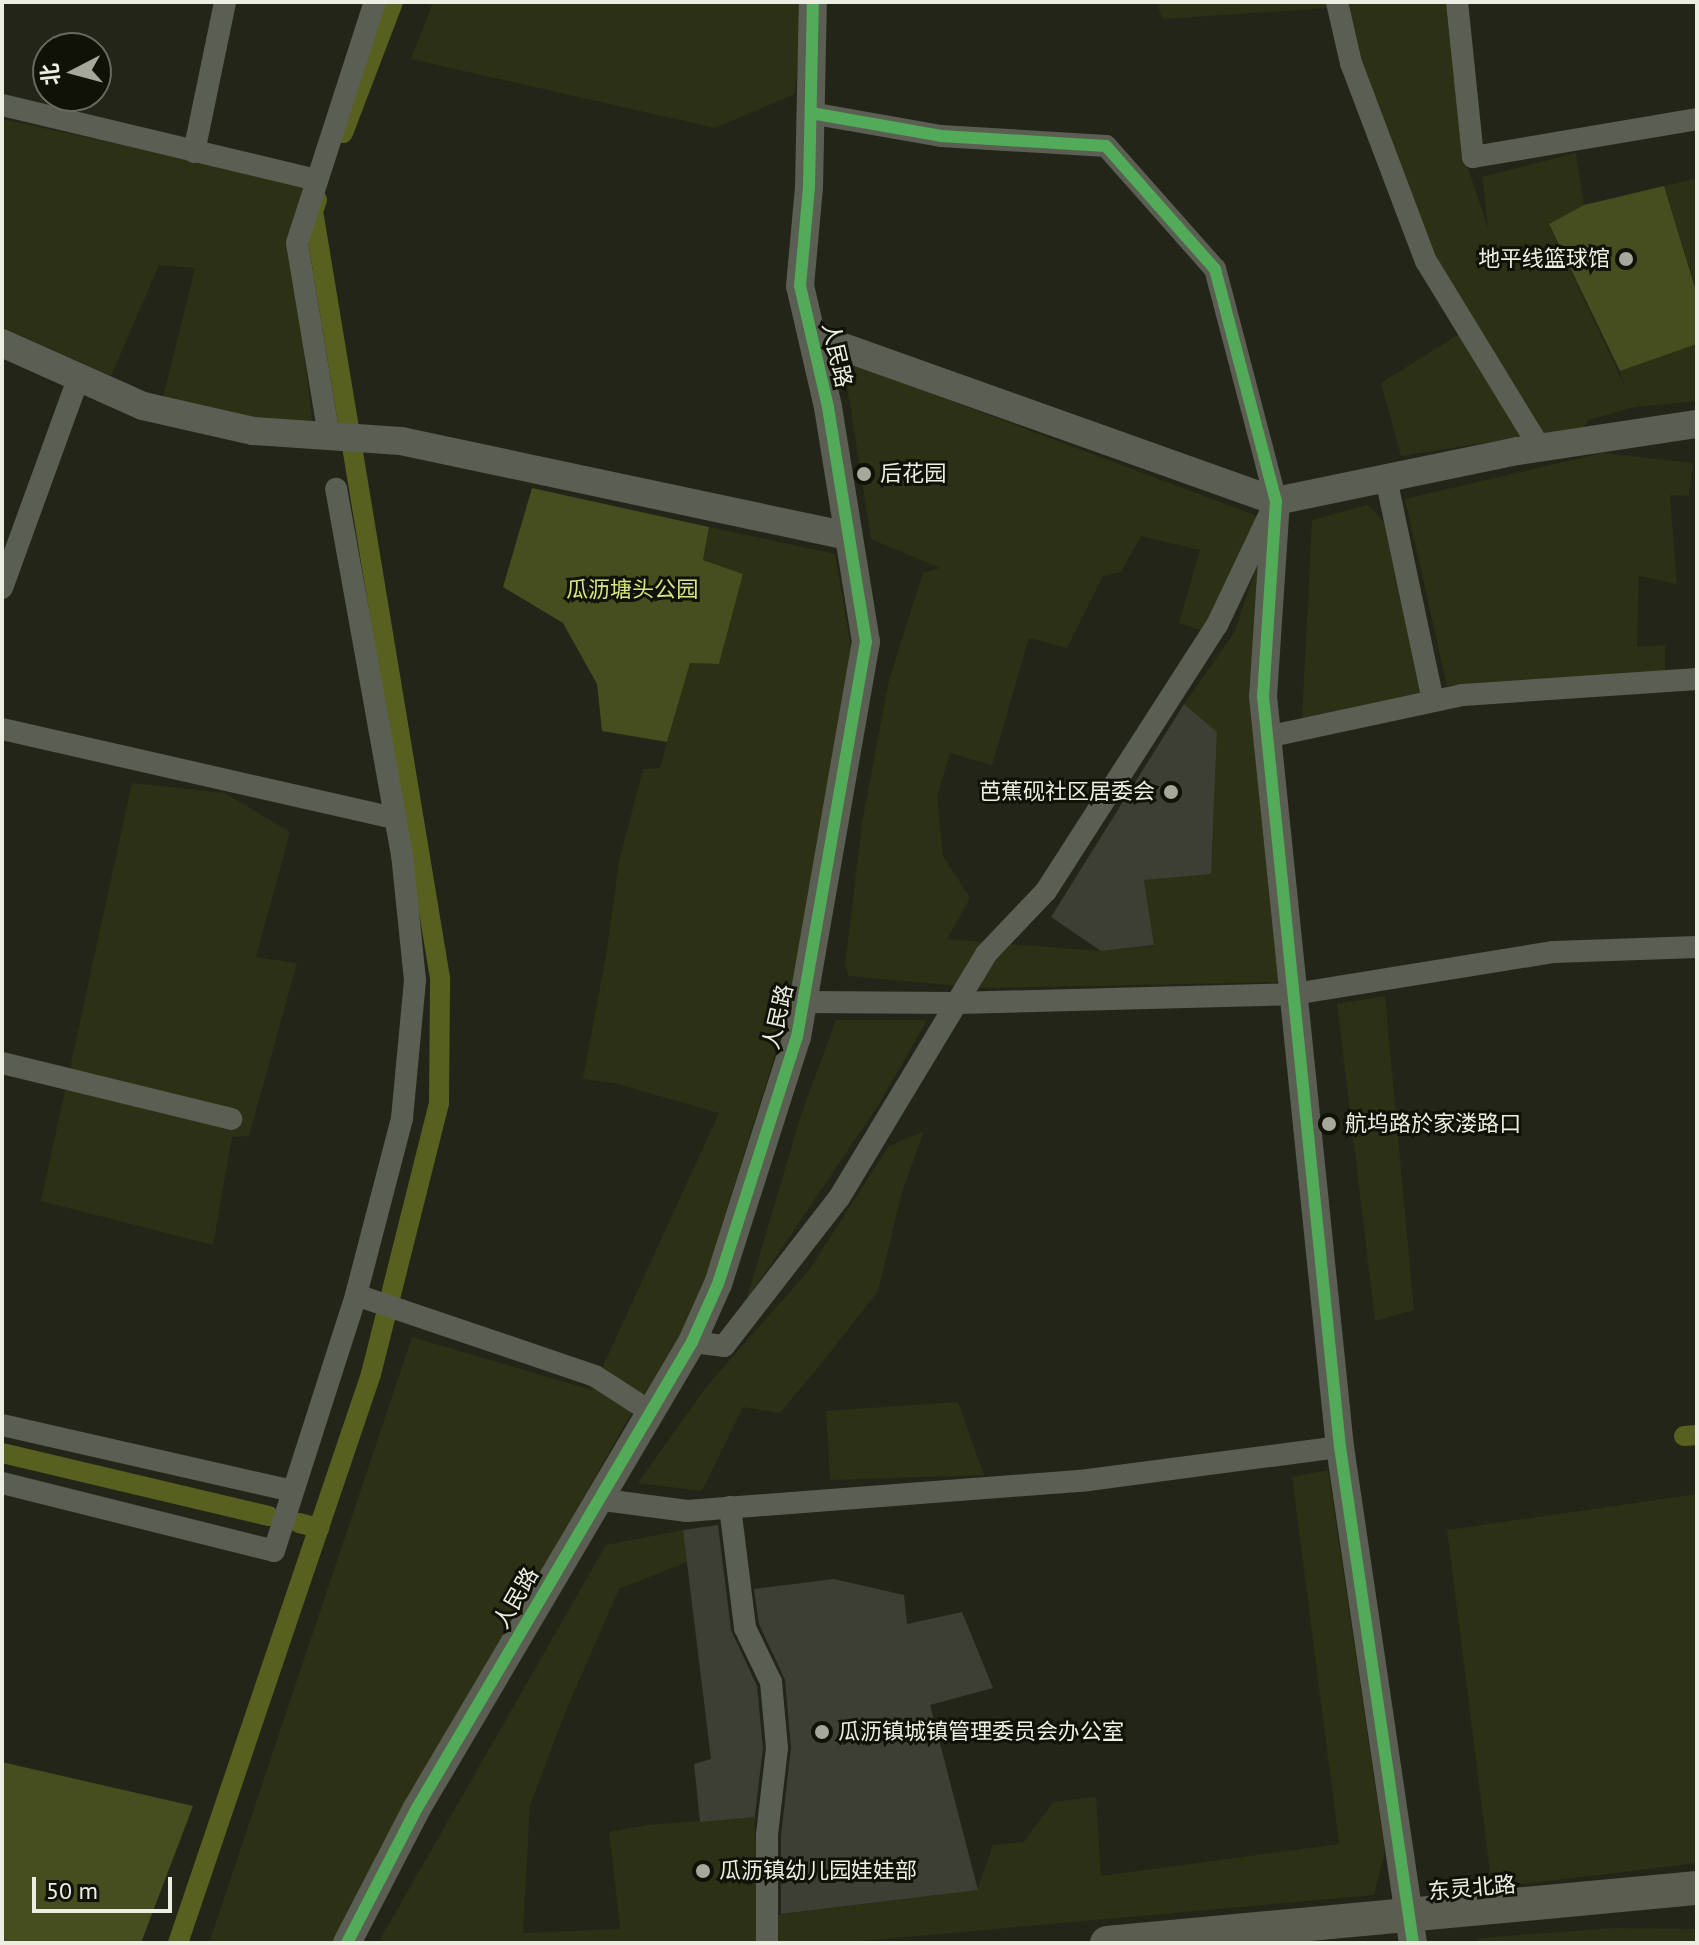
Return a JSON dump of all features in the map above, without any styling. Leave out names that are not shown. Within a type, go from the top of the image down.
[{"type":"main road","name":"东灵北路","points":[[1107,1943],[1412,1928],[1697,1888]]},
{"type":"street","points":[[194,152],[225,2]]},
{"type":"street","points":[[319,435],[297,243],[375,2]]},
{"type":"street","name":"人民路","points":[[347,1943],[417,1808],[596,1499],[692,1342],[718,1284],[797,1037],[866,642],[828,407],[800,286],[811,113],[813,2]]},
{"type":"street","points":[[1337,2],[1351,63],[1426,261],[1540,448]]},
{"type":"street","points":[[1457,2],[1473,157],[1697,119]]},
{"type":"street","points":[[2,105],[316,180]]},
{"type":"street","points":[[811,113],[941,136],[1106,146],[1215,269],[1276,501],[1263,696],[1340,1447],[1412,1928]]},
{"type":"street","points":[[812,336],[1276,501],[1540,448],[1697,424]]},
{"type":"street","points":[[2,343],[143,406],[253,431],[391,440],[848,536]]},
{"type":"street","points":[[2,588],[79,377]]},
{"type":"street","points":[[1386,478],[1433,701]]},
{"type":"street","points":[[2,1483],[274,1551],[356,1295],[402,1118],[415,980],[395,818],[336,489]]},
{"type":"street","points":[[692,1342],[724,1346],[839,1198],[986,954],[1046,891],[1217,625],[1276,501]]},
{"type":"street","points":[[1267,737],[1463,695],[1697,679]]},
{"type":"street","points":[[2,729],[395,818]]},
{"type":"street","points":[[803,1002],[956,1003],[1294,994],[1554,952],[1697,947]]},
{"type":"street","points":[[2,1063],[231,1119]]},
{"type":"street","points":[[356,1295],[595,1376],[649,1411]]},
{"type":"street","points":[[2,1425],[292,1491]]},
{"type":"street","points":[[596,1499],[687,1511],[1088,1480],[1340,1447]]},
{"type":"street","points":[[730,1507],[745,1628],[771,1682],[777,1748],[767,1835],[767,1943]]},
{"type":"shaded area","points":[[433,2],[803,2],[795,94],[715,128],[411,59]]},
{"type":"shaded area","points":[[1157,2],[1446,2],[1464,156],[1488,228],[1482,177],[1576,153],[1584,205],[1549,225],[1624,384],[1620,371],[1697,344],[1697,401],[1635,407],[1588,420],[1584,427],[1401,456],[1381,383],[1464,331],[1426,261],[1344,7],[1162,19]]},
{"type":"shaded area","points":[[2,119],[308,185],[297,299],[313,425],[242,419],[163,397],[195,268],[159,265],[111,376],[2,327]]},
{"type":"shaded area","points":[[1697,178],[1697,290],[1664,186]]},
{"type":"shaded area","points":[[843,360],[1257,516],[1203,631],[1179,623],[1200,550],[1141,536],[1121,572],[1103,576],[1067,648],[1029,638],[992,765],[950,753],[937,796],[943,856],[970,898],[947,939],[1101,951],[1154,946],[1144,880],[1211,873],[1217,732],[1184,704],[1234,633],[1265,542],[1249,685],[1268,847],[1279,982],[982,988],[849,976],[845,965],[862,823],[889,680],[923,573],[940,568],[871,539]]},
{"type":"shaded area","points":[[1602,453],[1693,463],[1689,496],[1670,495],[1677,584],[1639,576],[1637,647],[1665,645],[1665,672],[1447,686],[1405,499]]},
{"type":"shaded area","points":[[1368,505],[1385,523],[1420,694],[1302,718],[1312,520]]},
{"type":"shaded area","points":[[709,527],[835,554],[851,647],[789,1009],[706,1277],[680,1340],[628,1419],[332,1943],[209,1943],[412,1337],[592,1390],[719,1113],[614,1083],[583,1079],[606,956],[619,862],[643,769],[660,768],[690,663],[719,664],[743,574],[703,560]]},
{"type":"shaded area","points":[[132,783],[225,793],[290,832],[256,957],[297,963],[249,1136],[232,1137],[213,1245],[41,1201]]},
{"type":"shaded area","points":[[1385,996],[1414,1310],[1375,1321],[1337,1004]]},
{"type":"shaded area","points":[[836,1020],[927,1020],[879,1104],[746,1301],[801,1115]]},
{"type":"shaded area","points":[[924,1131],[902,1192],[878,1291],[828,1355],[780,1413],[743,1407],[702,1491],[638,1483],[706,1387],[809,1270],[889,1146]]},
{"type":"shaded area","points":[[958,1402],[984,1475],[830,1480],[826,1411]]},
{"type":"shaded area","points":[[1328,1470],[1385,1852],[1374,1895],[839,1943],[378,1943],[606,1545],[683,1530],[687,1562],[619,1589],[567,1708],[530,1805],[523,1933],[620,1929],[609,1832],[647,1825],[754,1817],[759,1917],[977,1890],[993,1845],[1024,1842],[1053,1802],[1096,1797],[1101,1876],[1339,1844],[1292,1477]]},
{"type":"shaded area","points":[[1697,1494],[1697,1863],[1492,1888],[1447,1530]]},
{"type":"shaded area","points":[[1614,1928],[1697,1929],[1697,1943],[1474,1943],[1481,1938]]},
{"type":"green space","name":"地平线篮球馆","points":[[1664,186],[1697,294],[1697,344],[1620,371],[1549,224],[1584,205]]},
{"type":"green space","name":"瓜沥塘头公园","points":[[532,488],[709,527],[703,560],[743,574],[719,664],[690,663],[667,742],[602,731],[597,684],[563,623],[503,587]]},
{"type":"green space","points":[[2,1762],[193,1806],[141,1943],[2,1942]]},
{"type":"building","name":"芭蕉砚社区居委会","points":[[1184,704],[1217,732],[1211,874],[1144,880],[1154,945],[1101,951],[1051,917]]},
{"type":"building","points":[[718,1525],[731,1630],[757,1686],[763,1748],[754,1823],[754,1817],[700,1822],[694,1764],[711,1759],[683,1530]]},
{"type":"building","name":"瓜沥镇城镇管理委员会办公室","points":[[834,1579],[904,1595],[907,1624],[962,1612],[993,1688],[930,1705],[978,1890],[781,1914],[781,1836],[791,1747],[785,1680],[759,1624],[754,1589]]},
{"type":"waterway","points":[[343,133],[393,2]]},
{"type":"waterway","points":[[178,1943],[371,1374],[439,1103],[440,978],[313,211],[317,200]]},
{"type":"waterway","points":[[1684,1436],[1697,1435]]},
{"type":"waterway","points":[[2,1453],[269,1516]]},
{"type":"waterway","points":[[299,1523],[319,1528]]},
{"type":"cycle path","points":[[347,1943],[417,1808],[692,1342],[718,1284],[797,1037],[866,642],[828,407],[800,286],[809,187],[813,2]]},
{"type":"cycle path","points":[[811,113],[941,136],[1106,146],[1215,269],[1276,501],[1263,696],[1340,1447],[1413,1943]]},
{"type":"place","name":"地平线篮球馆","points":[[1626,259]]},
{"type":"place","name":"后花园","points":[[864,474]]},
{"type":"place","name":"芭蕉砚社区居委会","points":[[1171,792]]},
{"type":"place","name":"航坞路於家溇路口","points":[[1329,1124]]},
{"type":"place","name":"瓜沥镇城镇管理委员会办公室","points":[[822,1732]]},
{"type":"place","name":"瓜沥镇幼儿园娃娃部","points":[[703,1871]]}]
